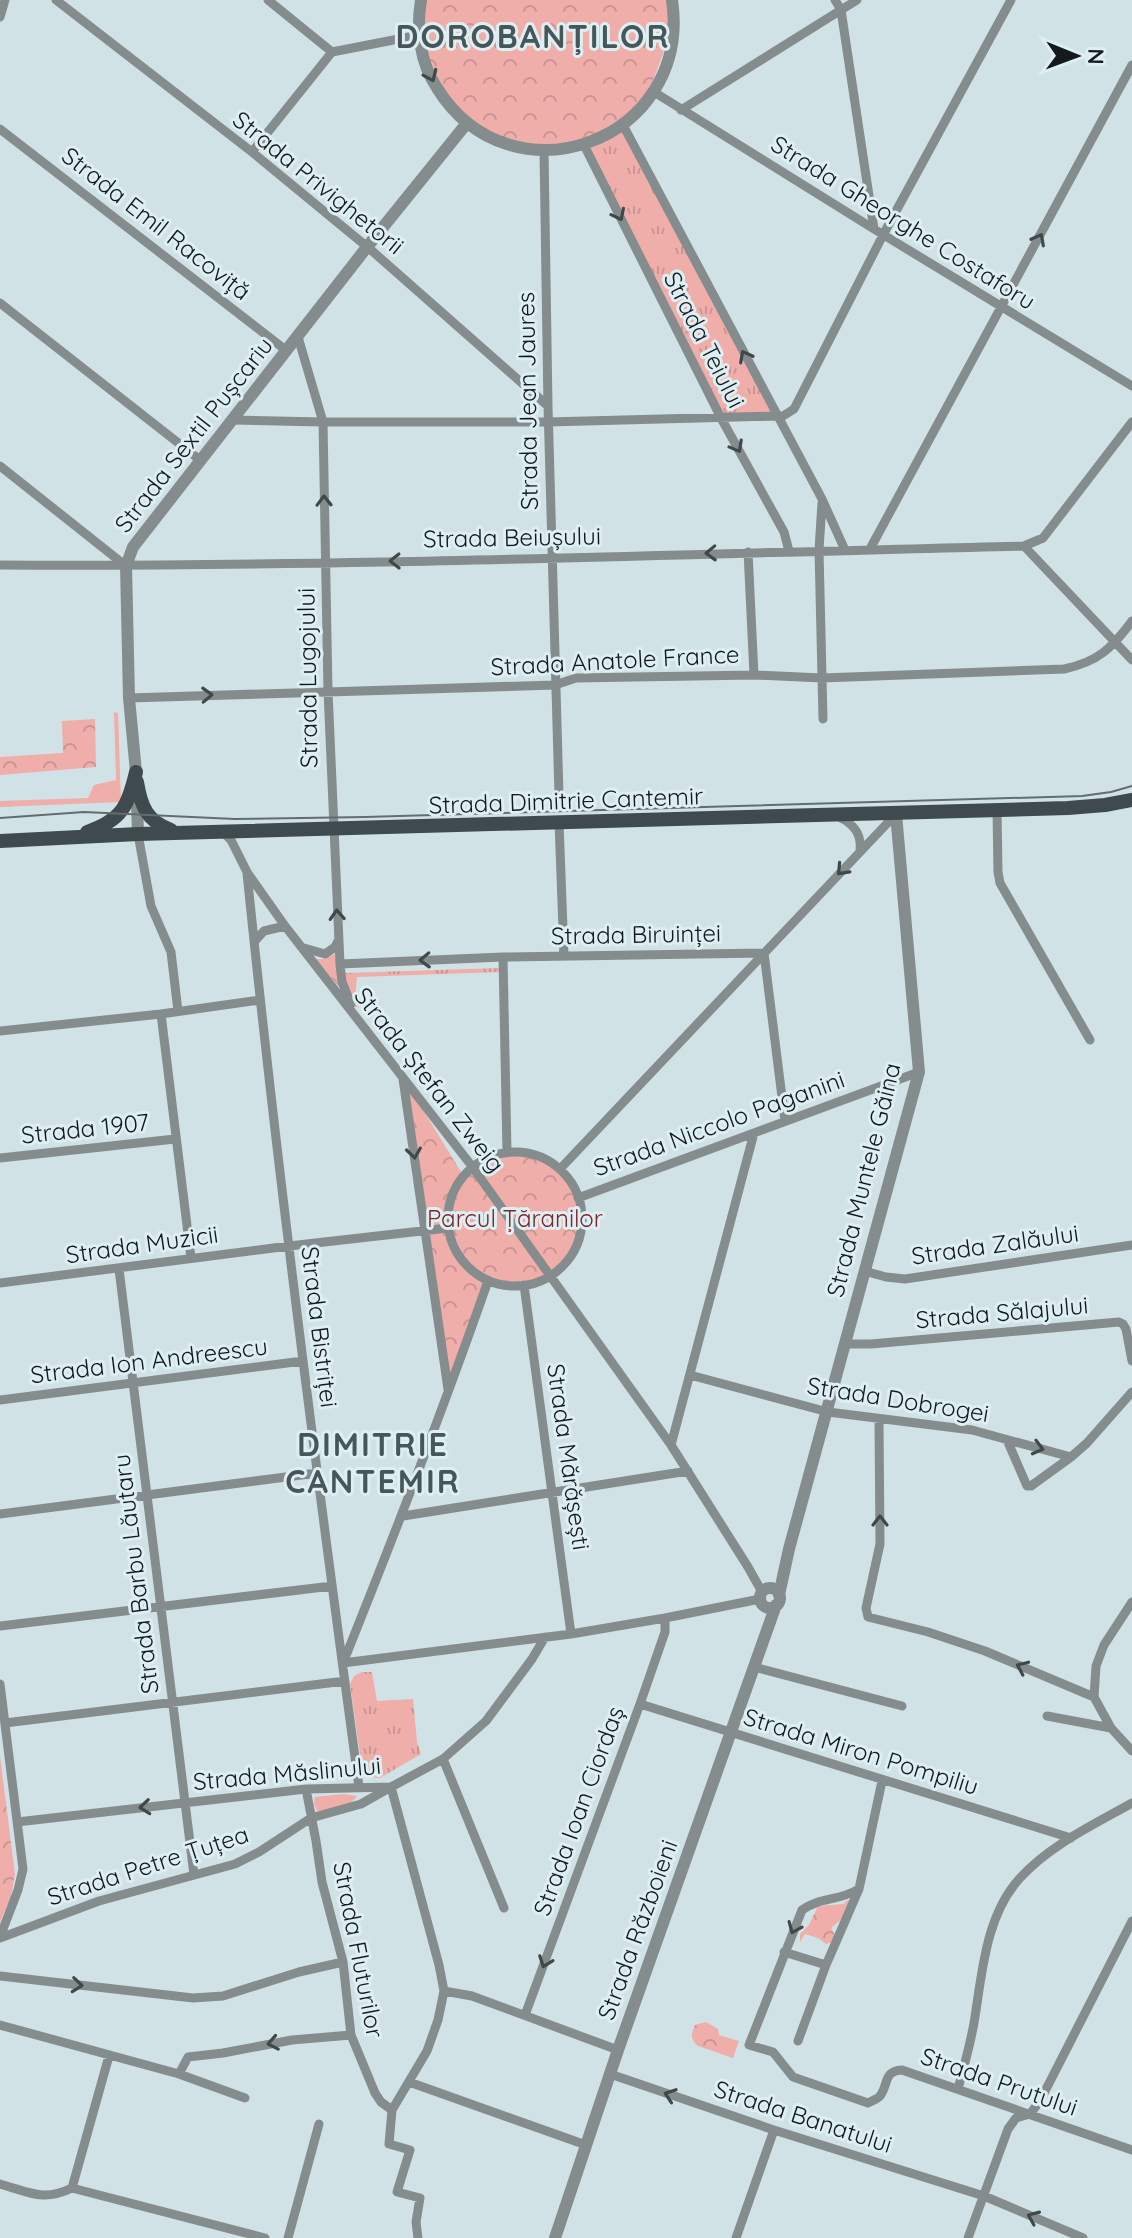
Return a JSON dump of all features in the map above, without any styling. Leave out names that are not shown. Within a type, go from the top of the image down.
[{"type":"main road","points":[[136,772],[145,814],[157,824],[179,833]]},
{"type":"main road","points":[[70,837],[106,824],[122,812],[136,772]]},
{"type":"main road","name":"Strada Dimitrie Cantemir","points":[[0,841],[138,834],[1091,807],[1132,800]]},
{"type":"street","points":[[0,17],[5,0]]},
{"type":"street","name":"Strada Privighetorii","points":[[56,0],[252,152],[367,247],[548,406]]},
{"type":"street","points":[[268,0],[332,52]]},
{"type":"street","points":[[421,0],[419,35],[424,61],[448,105],[481,133],[505,144],[544,151],[584,145],[600,139],[635,115],[654,92],[670,52],[674,24],[672,0]]},
{"type":"street","points":[[835,0],[841,10],[879,232]]},
{"type":"street","points":[[681,110],[857,0]]},
{"type":"street","points":[[232,420],[548,422],[783,416],[794,409],[879,232],[1011,0]]},
{"type":"street","points":[[252,152],[332,52],[419,35]]},
{"type":"street","points":[[870,549],[1132,65]]},
{"type":"street","name":"Strada Gheorghe Costaforu","points":[[654,92],[1132,386]]},
{"type":"street","name":"Strada Sextil Pușcariu","points":[[138,834],[129,698],[126,566],[133,547],[467,123]]},
{"type":"street","name":"Strada Teiului","points":[[623,125],[822,499],[845,550]]},
{"type":"street","name":"Strada Emil Racoviță","points":[[0,129],[287,351]]},
{"type":"street","name":"Strada Teiului","points":[[584,145],[721,418],[784,532],[789,551]]},
{"type":"street","name":"Strada Jean Jaures","points":[[544,151],[551,558],[559,795]]},
{"type":"street","points":[[0,303],[200,460]]},
{"type":"street","name":"Strada Lugojului","points":[[298,337],[323,422],[328,691],[338,940],[345,992],[358,1018]]},
{"type":"street","points":[[1132,422],[1043,538],[1024,546],[1132,660]]},
{"type":"street","points":[[0,466],[126,566]]},
{"type":"street","points":[[822,499],[819,550],[823,719]]},
{"type":"street","name":"Strada Beiușului","points":[[0,565],[126,566],[1024,546]]},
{"type":"street","points":[[748,552],[754,675]]},
{"type":"street","name":"Strada Anatole France","points":[[129,698],[555,685],[576,678],[754,675],[822,678],[1064,669],[1089,662],[1116,643],[1132,621]]},
{"type":"street","points":[[997,810],[1000,883],[1090,1040]]},
{"type":"street","points":[[560,1169],[896,814]]},
{"type":"street","name":"Strada Muntele Găina","points":[[778,1600],[789,1549],[919,1072],[896,814]]},
{"type":"street","points":[[836,815],[850,822],[856,830],[860,851]]},
{"type":"street","points":[[559,822],[564,956]]},
{"type":"street","name":"Strada Ștefan Zweig","points":[[223,832],[285,926],[473,1167],[671,1445],[763,1596]]},
{"type":"street","points":[[138,834],[151,906],[171,952],[178,1011]]},
{"type":"street","name":"Strada Bistriței","points":[[247,872],[303,1361],[359,1787]]},
{"type":"street","points":[[254,942],[264,931],[285,926]]},
{"type":"street","points":[[301,946],[325,954],[335,947],[338,940]]},
{"type":"street","points":[[764,953],[785,1121]]},
{"type":"street","name":"Strada Biruinței","points":[[340,964],[503,957],[764,953]]},
{"type":"street","points":[[503,957],[507,1152]]},
{"type":"street","points":[[0,1031],[260,1000]]},
{"type":"street","points":[[161,1014],[191,1258]]},
{"type":"street","name":"Strada Niccolo Paganini","points":[[578,1198],[919,1072]]},
{"type":"street","points":[[402,1076],[449,1393]]},
{"type":"street","points":[[671,1445],[754,1133]]},
{"type":"street","name":"Strada 1907","points":[[0,1158],[175,1139]]},
{"type":"street","points":[[507,1152],[535,1155],[560,1169],[571,1182],[578,1198],[582,1222],[570,1257],[551,1276],[524,1285],[506,1286],[488,1281],[472,1271],[459,1257],[448,1228],[448,1209],[463,1176],[484,1159],[507,1152]]},
{"type":"street","points":[[289,1246],[448,1228]]},
{"type":"street","name":"Strada Zalăului","points":[[864,1271],[905,1279],[1132,1245]]},
{"type":"street","name":"Strada Muzicii","points":[[0,1283],[289,1246]]},
{"type":"street","name":"Strada Barbu Lăutaru","points":[[119,1269],[194,1875]]},
{"type":"street","points":[[488,1281],[403,1516],[343,1663],[571,1634],[665,1618],[763,1596],[770,1608],[778,1600]]},
{"type":"street","name":"Strada Mărășești","points":[[524,1285],[571,1634]]},
{"type":"street","name":"Strada Sălajului","points":[[845,1344],[1119,1322],[1126,1329],[1132,1361]]},
{"type":"street","name":"Strada Ion Andreescu","points":[[0,1400],[303,1361]]},
{"type":"street","name":"Strada Dobrogei","points":[[690,1375],[828,1412],[972,1430],[1071,1457]]},
{"type":"street","name":"Strada Dobrogei","points":[[1007,1440],[1027,1486],[1031,1486],[1087,1443],[1132,1392]]},
{"type":"street","points":[[879,1420],[880,1544],[866,1608],[868,1617],[985,1651],[1094,1697]]},
{"type":"street","points":[[403,1516],[688,1471]]},
{"type":"street","points":[[0,1514],[317,1473]]},
{"type":"street","name":"Strada Muntele Găina","points":[[763,1596],[789,1549]]},
{"type":"street","points":[[0,1626],[332,1586]]},
{"type":"street","name":"Strada Războieni","points":[[763,1596],[764,1637]]},
{"type":"street","name":"Strada Războieni","points":[[555,2238],[618,2050],[778,1600]]},
{"type":"street","points":[[1132,1602],[1104,1645],[1096,1666],[1094,1697],[1111,1728],[1132,1751]]},
{"type":"street","name":"Strada Ioan Ciordaș","points":[[525,2015],[640,1704],[665,1632],[665,1618]]},
{"type":"street","name":"Strada Măslinului","points":[[17,1822],[306,1789],[391,1787],[443,1759],[486,1721],[545,1637]]},
{"type":"street","points":[[754,1667],[902,1706]]},
{"type":"street","points":[[5,1723],[345,1681]]},
{"type":"street","points":[[0,1684],[23,1869],[0,1937]]},
{"type":"street","name":"Strada Miron Pompiliu","points":[[640,1704],[1071,1838]]},
{"type":"street","points":[[1047,1716],[1111,1728]]},
{"type":"street","points":[[443,1759],[504,1908]]},
{"type":"street","points":[[798,2041],[859,1889],[882,1781]]},
{"type":"street","points":[[391,1787],[444,1991],[427,2051],[392,2110],[389,2144],[410,2150],[397,2192],[420,2198],[416,2222],[418,2238]]},
{"type":"street","name":"Strada Petre Țuțea","points":[[0,1937],[99,1901],[235,1864],[311,1818],[361,1804],[391,1787]]},
{"type":"street","name":"Strada Fluturilor","points":[[306,1789],[322,1882],[343,1962],[351,2035],[375,2093],[392,2110]]},
{"type":"street","points":[[958,2089],[971,2038],[986,1952],[1005,1901],[1018,1880],[1039,1860],[1132,1803]]},
{"type":"street","points":[[826,1965],[784,1952],[802,1910],[815,1901],[846,1897],[859,1889]]},
{"type":"street","points":[[968,2238],[1008,2129],[1016,2118],[1030,2114],[1040,2101],[1131,1926]]},
{"type":"street","name":"Strada Prutului","points":[[784,1952],[749,2045],[773,2052],[793,2077],[868,2103],[879,2097],[891,2073],[902,2070],[1132,2150]]},
{"type":"street","points":[[0,1976],[193,1998],[223,1996],[343,1962]]},
{"type":"street","points":[[444,1991],[472,1996],[618,2050]]},
{"type":"street","points":[[0,2025],[179,2074],[245,2098]]},
{"type":"street","points":[[179,2074],[188,2057],[292,2040],[351,2035]]},
{"type":"street","points":[[72,2188],[109,2056]]},
{"type":"street","name":"Strada Banatului","points":[[610,2074],[984,2196],[1083,2238]]},
{"type":"street","points":[[409,2082],[586,2145]]},
{"type":"street","points":[[288,2238],[319,2124]]},
{"type":"street","points":[[736,2238],[774,2130]]},
{"type":"street","points":[[0,2184],[44,2196],[53,2196],[72,2188],[265,2238]]},
{"type":"green space","points":[[421,0],[672,0],[674,24],[644,105],[570,149],[492,139],[434,84],[418,20]]},
{"type":"green space","points":[[623,125],[777,416],[721,418],[584,145]]},
{"type":"green space","points":[[114,712],[118,713],[121,802],[0,807],[0,801],[88,798],[94,785],[116,780]]},
{"type":"green space","points":[[95,719],[96,767],[0,775],[0,757],[63,753],[62,721]]},
{"type":"green space","points":[[335,954],[341,989],[315,959]]},
{"type":"green space","points":[[499,968],[499,972],[357,977],[355,998],[360,1006],[355,1007],[346,987],[345,973]]},
{"type":"green space","name":"Parcul Țăranilor","points":[[402,1076],[463,1175],[494,1155],[523,1152],[537,1156],[550,1163],[571,1183],[581,1210],[575,1248],[549,1277],[524,1286],[487,1281],[449,1393]]},
{"type":"green space","points":[[372,1672],[377,1701],[413,1699],[421,1754],[380,1778],[363,1776],[350,1684],[354,1676]]},
{"type":"green space","points":[[0,1756],[15,1874],[11,1897],[0,1922]]},
{"type":"green space","points":[[357,1796],[339,1808],[317,1811],[315,1797]]},
{"type":"green space","points":[[854,1896],[843,1918],[831,1928],[835,1935],[833,1942],[826,1944],[805,1934],[800,1942],[800,1934],[809,1925],[818,1906],[843,1904]]},
{"type":"green space","points":[[706,2022],[718,2029],[719,2035],[739,2041],[733,2058],[695,2043],[692,2036],[695,2025]]},
{"type":"tram line","points":[[0,818],[84,812],[235,819],[365,817],[1082,796],[1132,786]]},
{"type":"district","name":"DOROBANȚILOR","points":[[533,37]]},
{"type":"district","name":"DIMITRIE CANTEMIR","points":[[373,1464]]}]
